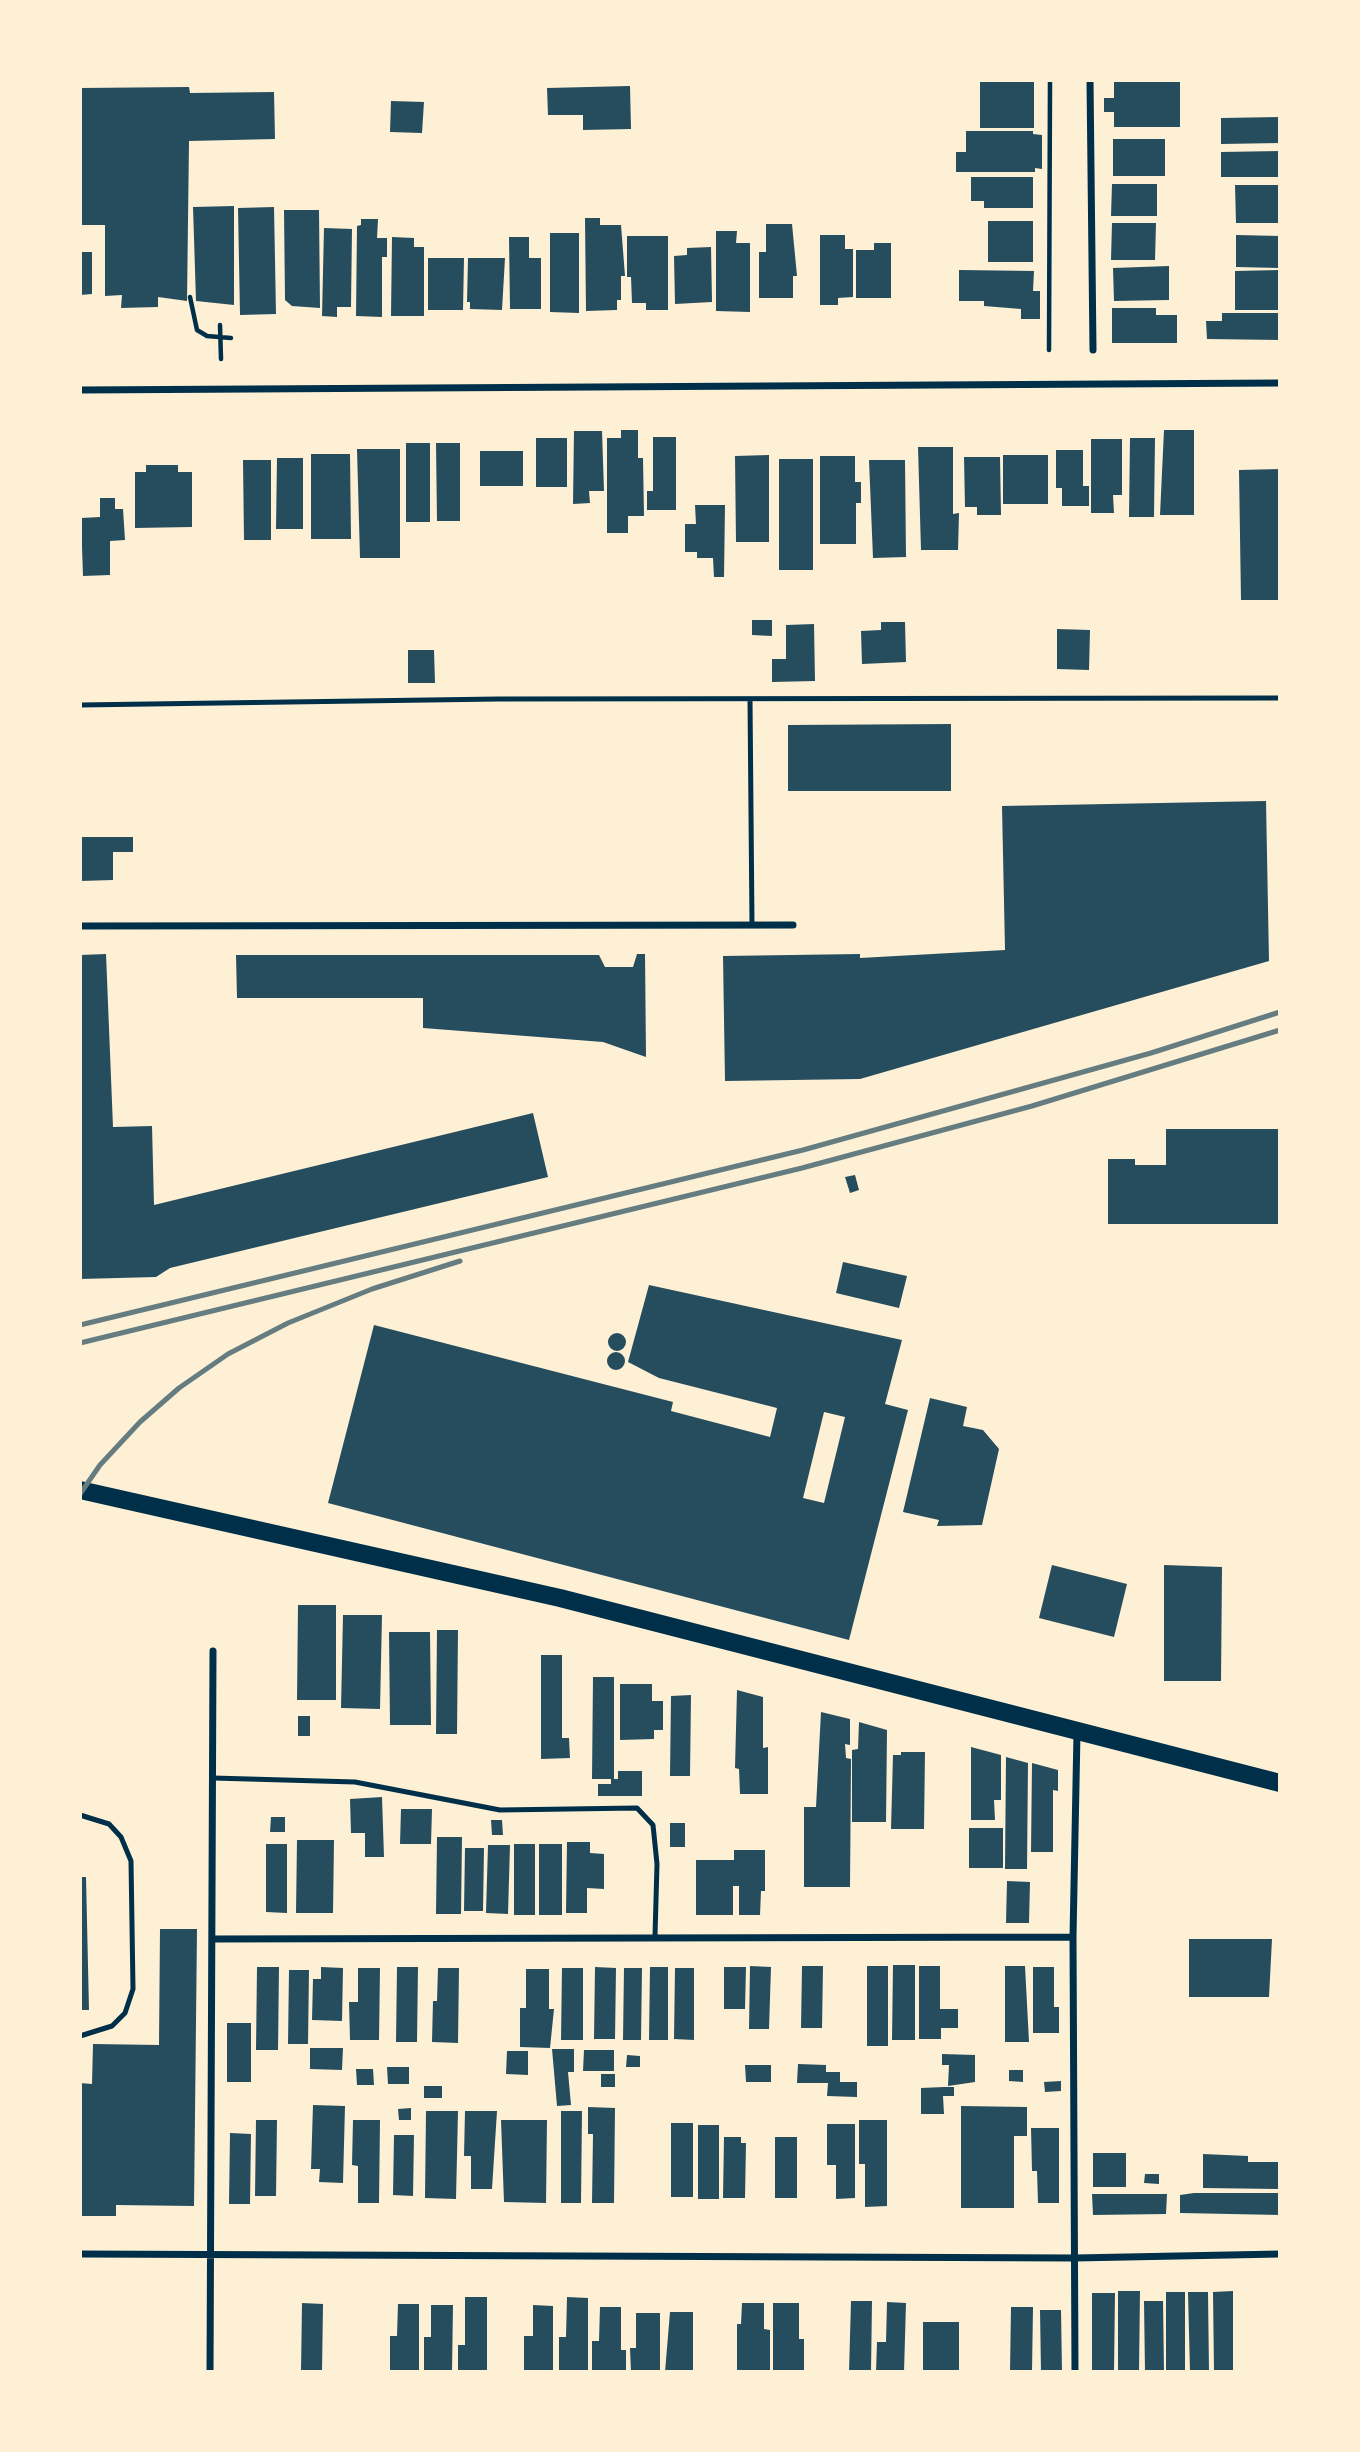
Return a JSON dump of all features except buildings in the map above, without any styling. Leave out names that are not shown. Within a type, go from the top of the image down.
[{"type":"main road","points":[[80,1490],[561,1598],[1279,1783]]},
{"type":"street","points":[[1090,80],[1093,350]]},
{"type":"street","points":[[80,390],[1279,383]]},
{"type":"street","points":[[80,926],[793,925]]},
{"type":"street","points":[[210,2371],[213,1651]]},
{"type":"street","points":[[1075,2371],[1073,1937],[1077,1733]]},
{"type":"street","points":[[213,1939],[1073,1937]]},
{"type":"street","points":[[80,2254],[1075,2258],[1279,2255]]},
{"type":"lane","points":[[80,705],[1279,698]]},
{"type":"lane","points":[[750,699],[752,925]]},
{"type":"lane","points":[[213,1778],[355,1782],[500,1810],[637,1808],[653,1825],[657,1864],[655,1936]]},
{"type":"lane","points":[[80,1815],[109,1824],[121,1837],[131,1861],[133,1989],[125,2013],[112,2026],[80,2036]]},
{"type":"path","points":[[1049,350],[1050,80]]},
{"type":"path","points":[[190,297],[197,330],[208,336],[231,338]]},
{"type":"path","points":[[220,325],[221,359]]},
{"type":"railway","points":[[80,1325],[803,1150],[1151,1053],[1280,1012]]},
{"type":"railway","points":[[80,1343],[802,1168],[1032,1106],[1280,1030]]},
{"type":"railway","points":[[80,1494],[100,1465],[140,1422],[179,1388],[228,1354],[288,1323],[372,1289],[460,1261]]}]
